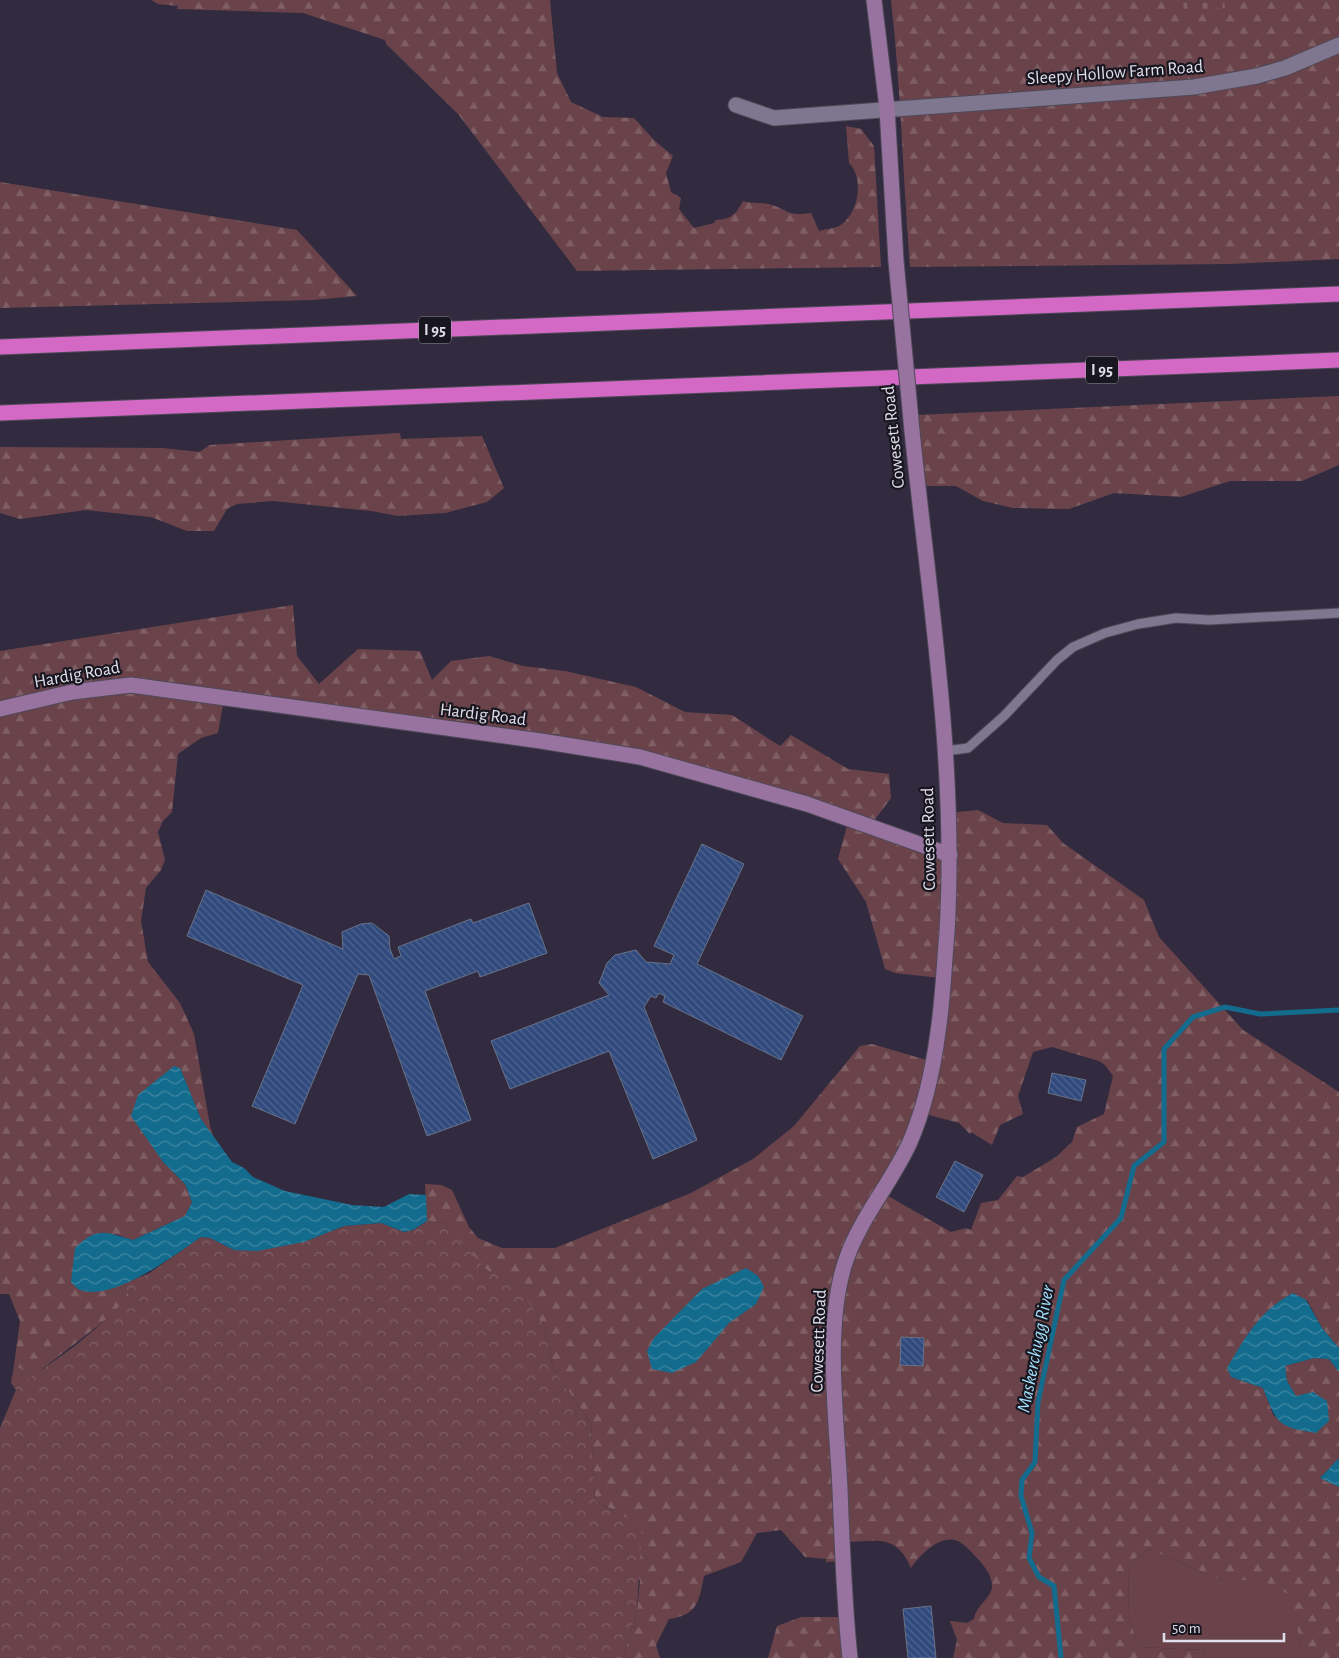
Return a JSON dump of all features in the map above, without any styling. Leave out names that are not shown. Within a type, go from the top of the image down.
[{"type":"highway","name":"I 95","points":[[0,347],[1339,294]]},
{"type":"highway","name":"I 95","points":[[0,413],[1339,360]]},
{"type":"main road","name":"Cowesett Road","points":[[850,1658],[841,1548],[835,1415],[836,1308],[845,1263],[853,1243],[909,1143],[930,1083],[942,1006],[950,855],[944,715],[912,431],[896,261],[887,108],[874,0]]},
{"type":"main road","name":"Hardig Road","points":[[0,709],[72,692],[131,685],[607,751],[668,764],[807,804],[950,855]]},
{"type":"street","name":"Sleepy Hollow Farm Road","points":[[736,105],[774,118],[887,108],[1194,87],[1257,76],[1285,68],[1339,45]]},
{"type":"lane","points":[[945,751],[968,748],[1004,716],[1057,660],[1073,648],[1105,633],[1138,624],[1176,618],[1228,619],[1339,613]]},
{"type":"green space","points":[[151,0],[550,0],[557,73],[571,102],[603,117],[634,118],[655,141],[673,156],[666,173],[671,192],[681,198],[679,209],[694,228],[730,217],[736,212],[743,201],[768,204],[796,214],[811,213],[819,231],[839,226],[846,221],[855,206],[858,187],[854,170],[849,163],[846,126],[861,129],[874,146],[881,267],[577,271],[458,114],[386,44],[385,40],[303,13],[177,9],[178,6],[158,4]]},
{"type":"green space","points":[[891,0],[1339,0],[1339,259],[1229,264],[910,267]]},
{"type":"green space","points":[[1183,0],[1224,0],[1225,8],[1184,11]]},
{"type":"green space","points":[[0,182],[297,230],[357,296],[313,300],[0,308]]},
{"type":"green space","points":[[1339,396],[1339,465],[1302,481],[1230,481],[1181,497],[1114,493],[1069,509],[1013,508],[983,501],[956,486],[921,486],[915,415]]},
{"type":"green space","points":[[400,433],[401,439],[482,436],[504,488],[487,502],[445,513],[398,516],[371,511],[273,501],[237,504],[227,509],[214,531],[187,531],[151,517],[86,510],[20,519],[0,513],[0,447],[163,448],[199,452],[210,445]]},
{"type":"green space","points":[[293,605],[297,656],[319,684],[358,649],[420,651],[432,680],[451,661],[489,656],[523,666],[565,671],[636,687],[685,712],[732,715],[780,746],[791,735],[848,769],[889,774],[891,798],[870,826],[936,851],[948,842],[948,813],[978,810],[1003,823],[1047,825],[1063,843],[1144,900],[1159,937],[1243,1030],[1339,1092],[1339,1348],[1322,1328],[1307,1300],[1231,1377],[1263,1388],[1274,1417],[1296,1396],[1287,1381],[1285,1366],[1314,1358],[1329,1359],[1339,1372],[1339,1458],[1320,1478],[1339,1487],[1339,1658],[1311,1658],[1302,1650],[1290,1595],[1261,1580],[1221,1580],[1149,1549],[1128,1564],[1129,1618],[1139,1647],[1203,1650],[1206,1658],[953,1658],[957,1640],[950,1621],[967,1623],[974,1619],[975,1614],[989,1594],[992,1586],[991,1578],[986,1568],[964,1545],[958,1541],[944,1540],[925,1552],[911,1568],[899,1549],[891,1544],[874,1541],[842,1542],[840,1561],[826,1562],[826,1559],[805,1557],[781,1530],[757,1533],[741,1562],[704,1576],[698,1600],[692,1610],[679,1617],[669,1619],[656,1645],[660,1658],[623,1658],[637,1611],[640,1581],[613,1510],[595,1501],[591,1423],[553,1369],[545,1328],[461,1244],[445,1224],[427,1221],[425,1184],[441,1185],[452,1190],[469,1227],[478,1238],[502,1248],[555,1248],[691,1193],[753,1159],[794,1126],[860,1046],[872,1044],[930,1061],[940,978],[895,973],[885,969],[866,902],[838,859],[848,822],[639,759],[224,699],[218,733],[201,738],[178,754],[172,812],[163,821],[158,832],[165,860],[161,870],[146,888],[141,921],[148,962],[180,1003],[194,1034],[210,1126],[214,1138],[201,1119],[180,1068],[163,1162],[185,1184],[192,1202],[185,1216],[133,1240],[115,1234],[101,1291],[124,1283],[129,1296],[112,1315],[33,1376],[14,1365],[20,1321],[9,1294],[0,1294],[0,651]],"holes":[[[1052,1047],[1099,1061],[1105,1065],[1113,1076],[1104,1114],[1077,1127],[1072,1142],[1056,1157],[1023,1177],[1017,1176],[998,1200],[981,1203],[971,1230],[966,1228],[951,1232],[881,1192],[922,1113],[959,1123],[970,1134],[971,1132],[992,1145],[1000,1125],[1023,1114],[1018,1096],[1033,1052]],[[758,1276],[762,1286],[756,1304],[729,1322],[696,1362]]]},
{"type":"green space","points":[[427,1221],[445,1224],[490,1273],[505,1275],[526,1298],[545,1328],[553,1369],[591,1423],[595,1501],[642,1526],[637,1611],[623,1658],[0,1658],[0,1428],[16,1390],[11,1383],[15,1387],[75,1346],[103,1322],[129,1296],[124,1283],[148,1274],[201,1237],[210,1238],[234,1250],[304,1242],[344,1226],[381,1223],[404,1232],[413,1230]]},
{"type":"green space","points":[[14,1365],[33,1376],[15,1387],[11,1383]]},
{"type":"green space","points":[[1149,1549],[1221,1580],[1261,1580],[1291,1595],[1302,1650],[1311,1658],[1206,1658],[1203,1650],[1139,1647],[1129,1618],[1128,1564]]},
{"type":"green space","points":[[801,1617],[845,1617],[848,1658],[768,1658],[777,1626]]},
{"type":"water","points":[[174,1066],[180,1068],[201,1119],[232,1162],[244,1168],[253,1177],[285,1191],[352,1205],[384,1207],[409,1194],[426,1195],[427,1221],[413,1230],[404,1232],[381,1223],[344,1226],[304,1242],[257,1251],[234,1250],[210,1238],[201,1237],[160,1265],[126,1283],[94,1292],[79,1289],[71,1282],[75,1248],[83,1241],[90,1236],[102,1233],[133,1240],[185,1216],[192,1202],[185,1184],[163,1162],[131,1116],[138,1095]]},
{"type":"water","points":[[746,1268],[758,1276],[764,1287],[756,1304],[729,1323],[696,1362],[672,1373],[652,1369],[647,1351],[654,1338],[702,1289]]},
{"type":"water","points":[[1293,1293],[1306,1300],[1322,1328],[1339,1348],[1339,1372],[1329,1359],[1314,1358],[1285,1366],[1287,1381],[1296,1396],[1313,1392],[1327,1401],[1329,1421],[1316,1433],[1286,1426],[1280,1422],[1263,1388],[1231,1377],[1227,1368],[1254,1325],[1271,1308]]},
{"type":"water","points":[[1339,1458],[1339,1487],[1320,1478]]},
{"type":"building","points":[[702,844],[744,864],[697,964],[803,1016],[781,1060],[663,1002],[665,996],[659,993],[656,998],[651,996],[644,1007],[697,1140],[653,1159],[609,1051],[510,1089],[491,1041],[609,995],[599,983],[607,963],[615,955],[636,950],[646,962],[670,964],[674,955],[654,946]]},
{"type":"building","points":[[206,890],[343,949],[342,932],[361,924],[372,923],[389,936],[390,949],[394,959],[401,956],[398,947],[471,919],[473,923],[529,903],[547,953],[480,977],[478,971],[425,991],[471,1120],[427,1136],[369,975],[358,974],[295,1124],[252,1106],[303,985],[187,936]]},
{"type":"building","points":[[1052,1073],[1086,1080],[1081,1101],[1048,1093]]},
{"type":"building","points":[[955,1161],[983,1175],[964,1212],[936,1197]]},
{"type":"building","points":[[901,1337],[924,1338],[923,1366],[900,1365]]},
{"type":"building","points":[[931,1606],[936,1658],[908,1658],[903,1609]]},
{"type":"waterway","name":"Maskerchugg River","points":[[1061,1658],[1054,1586],[1039,1577],[1029,1558],[1032,1533],[1021,1496],[1022,1480],[1035,1462],[1038,1402],[1064,1280],[1121,1218],[1134,1166],[1164,1142],[1164,1049],[1193,1017],[1225,1007],[1260,1014],[1339,1010]]}]
